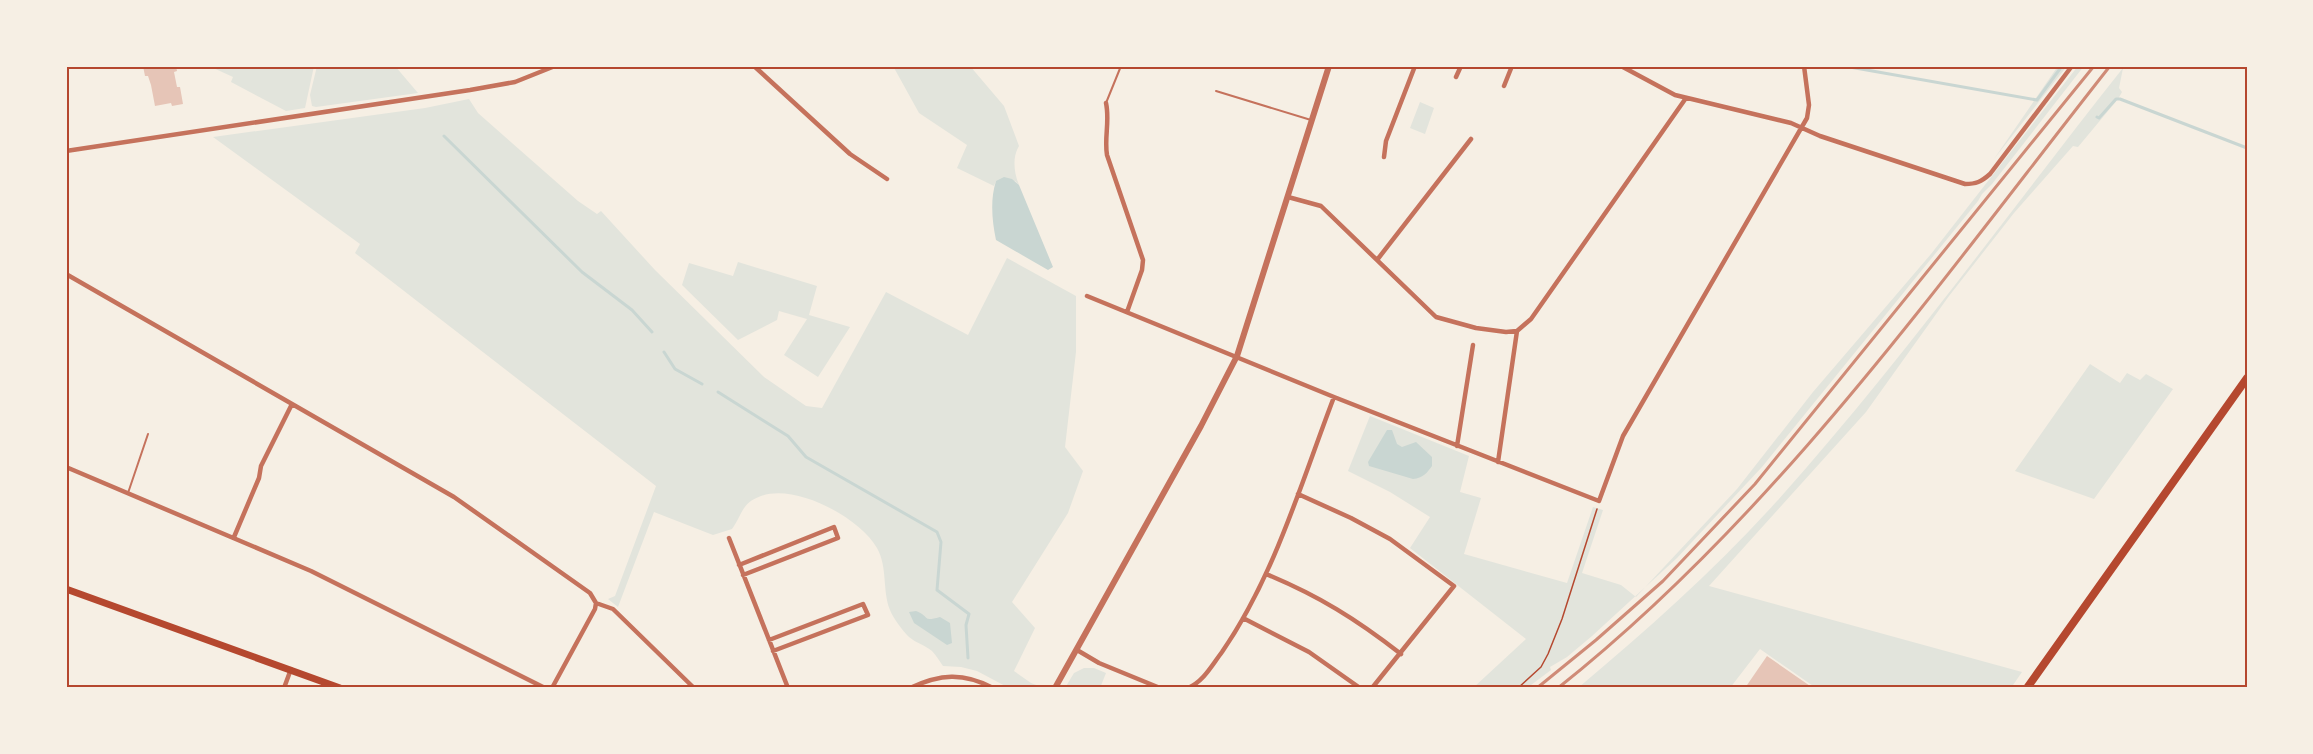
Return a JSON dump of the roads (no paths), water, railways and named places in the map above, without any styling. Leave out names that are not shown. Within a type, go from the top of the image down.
[{"type":"main road","points":[[2027,688],[2247,378]]},
{"type":"main road","points":[[66,589],[340,688]]},
{"type":"street","points":[[66,151],[488,87],[530,77],[555,66]]},
{"type":"street","points":[[754,66],[850,154],[886,179]]},
{"type":"street","points":[[1055,688],[1237,356],[1329,66]]},
{"type":"street","points":[[1384,157],[1386,141],[1415,66]]},
{"type":"street","points":[[1456,77],[1461,66]]},
{"type":"street","points":[[1504,86],[1512,66]]},
{"type":"street","points":[[1622,66],[1675,95],[1791,123],[1820,136],[1965,184],[1982,182],[1990,174],[2072,66]]},
{"type":"street","points":[[1086,296],[1599,501],[1623,436],[1807,118],[1809,105],[1804,66]]},
{"type":"street","points":[[1288,197],[1321,206],[1436,317],[1476,328],[1506,332],[1517,331],[1531,319],[1686,98]]},
{"type":"street","points":[[1106,103],[1108,117],[1105,145],[1107,155],[1143,260],[1142,270],[1127,312]]},
{"type":"street","points":[[1377,260],[1471,139]]},
{"type":"street","points":[[66,274],[458,499],[590,593],[596,603],[595,609],[552,688]]},
{"type":"street","points":[[1498,462],[1517,331]]},
{"type":"street","points":[[1457,446],[1473,345]]},
{"type":"street","points":[[1188,688],[1205,675],[1243,618],[1266,574],[1334,397]]},
{"type":"street","points":[[234,537],[259,478],[261,466],[292,404]]},
{"type":"street","points":[[66,467],[234,537],[329,580],[545,688]]},
{"type":"street","points":[[1298,494],[1390,539],[1454,586],[1372,688]]},
{"type":"street","points":[[739,565],[834,527],[838,538],[743,575]]},
{"type":"street","points":[[729,538],[788,688]]},
{"type":"street","points":[[1266,574],[1339,609],[1401,654]]},
{"type":"street","points":[[596,603],[614,609],[694,688]]},
{"type":"street","points":[[769,640],[863,604],[868,615],[773,651]]},
{"type":"street","points":[[1243,618],[1309,652],[1360,688]]},
{"type":"street","points":[[1077,650],[1099,663],[1160,688]]},
{"type":"street","points":[[284,688],[291,669]]},
{"type":"street","points":[[910,688],[928,680],[950,676],[969,678],[993,688]]},
{"type":"lane","points":[[1106,103],[1121,66]]},
{"type":"lane","points":[[1216,91],[1311,120]]},
{"type":"lane","points":[[128,493],[148,434]]},
{"type":"waterway","points":[[1844,66],[2037,100],[2062,66]]},
{"type":"waterway","points":[[2097,117],[2099,118],[2116,99],[2120,99],[2247,148]]},
{"type":"waterway","points":[[444,136],[582,272],[632,310],[652,332]]},
{"type":"waterway","points":[[664,352],[675,369],[702,384]]},
{"type":"waterway","points":[[718,392],[788,436],[806,457],[937,532],[941,542],[937,590],[969,614],[966,625],[968,658]]},
{"type":"railway","points":[[1537,688],[1663,581],[1755,484],[2094,66]]},
{"type":"railway","points":[[1558,688],[1637,621],[1712,548],[1783,472],[1852,394],[1918,313],[2110,66]]}]
